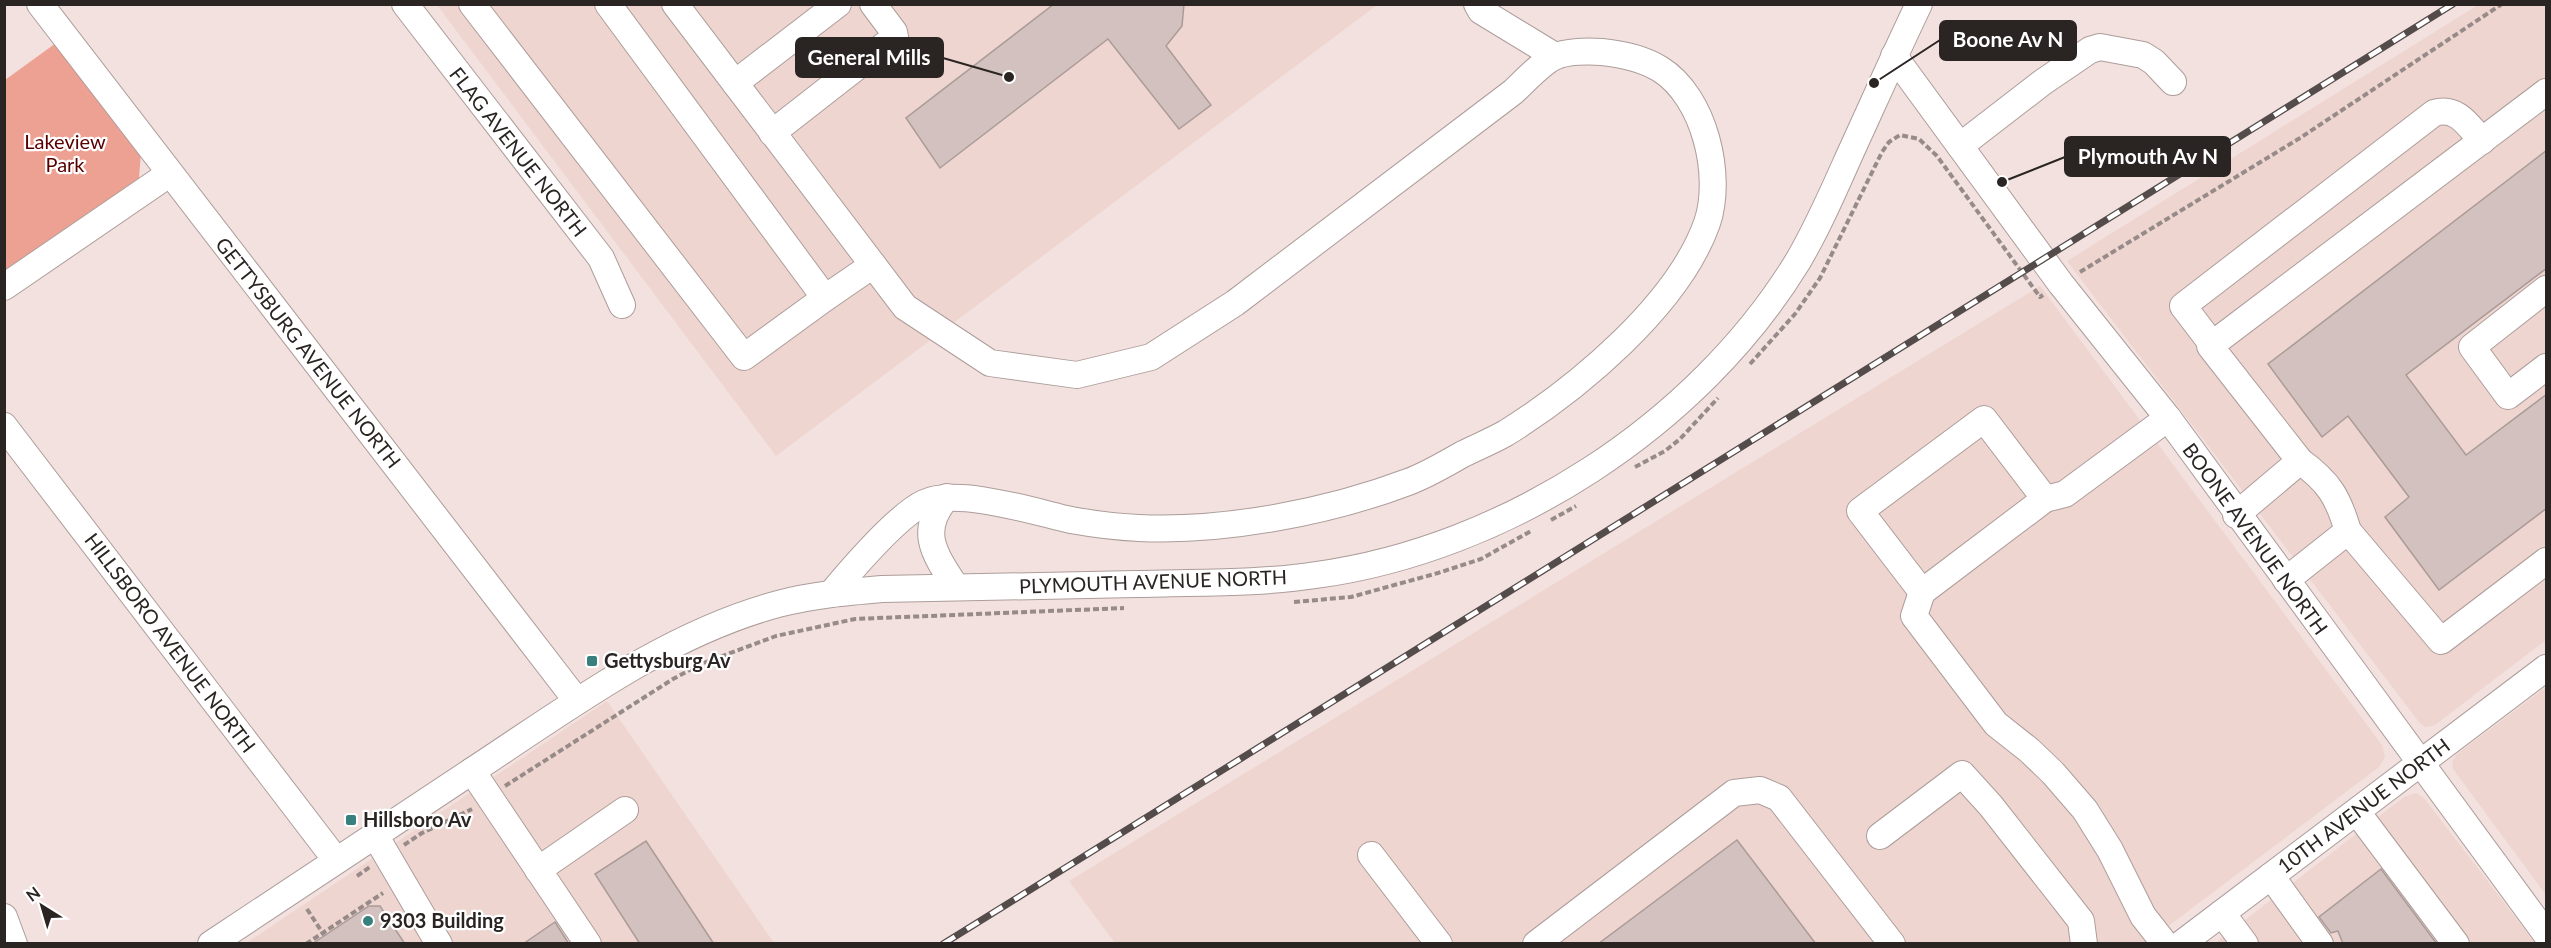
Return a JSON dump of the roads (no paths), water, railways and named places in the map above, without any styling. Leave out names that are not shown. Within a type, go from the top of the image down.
[{"type":"street","name":"GETTYSBURG AVENUE NORTH","points":[[40,4],[577,701]]},
{"type":"street","name":"FLAG AVENUE NORTH","points":[[405,4],[601,258],[622,305]]},
{"type":"street","points":[[472,4],[744,357],[873,265]]},
{"type":"street","points":[[608,4],[825,298]]},
{"type":"street","points":[[675,4],[905,307],[990,363],[1077,375],[1151,357],[1235,303],[1513,92],[1555,56],[1592,51],[1626,55],[1662,70],[1690,99],[1705,135],[1714,174],[1708,220],[1690,261],[1658,303],[1592,370],[1505,433],[1410,481],[1326,508],[1229,525],[1141,528],[1075,521],[1012,506],[947,497],[924,503],[907,515],[853,568],[831,594]]},
{"type":"street","points":[[735,83],[838,4]]},
{"type":"street","points":[[772,133],[896,36],[873,4]]},
{"type":"street","points":[[1477,4],[1481,11],[1555,56]]},
{"type":"street","name":"PLYMOUTH AVENUE NORTH","points":[[222,940],[336,860],[577,701],[678,643],[729,621],[779,604],[831,594],[882,589],[1251,581],[1318,575],[1385,561],[1449,543],[1567,484],[1658,421],[1713,371],[1757,320],[1798,261],[1829,201],[1919,4]]},
{"type":"street","points":[[1960,146],[2043,82],[2090,50],[2100,47],[2143,55],[2154,62],[2173,82]]},
{"type":"street","name":"BOONE AVENUE NORTH","points":[[1894,56],[2061,284],[2168,418],[2236,515],[2547,934]]},
{"type":"street","points":[[2212,344],[2547,92]]},
{"type":"street","points":[[2481,141],[2461,116],[2444,110],[2434,113],[2183,306],[2212,344],[2210,346],[2300,461],[2322,477],[2335,496],[2348,531],[2441,641],[2547,561]]},
{"type":"street","points":[[4,287],[169,174]]},
{"type":"street","points":[[2547,289],[2472,347],[2508,396],[2547,367]]},
{"type":"street","points":[[2165,944],[2143,916],[2110,850],[2085,810],[2053,773],[1996,724],[1914,616],[1922,591],[2045,499],[2065,494],[2168,418]]},
{"type":"street","points":[[1922,591],[1860,511],[1984,419],[2045,499]]},
{"type":"street","name":"HILLSBORO AVENUE NORTH","points":[[4,426],[336,860]]},
{"type":"street","points":[[2236,515],[2300,461]]},
{"type":"street","points":[[947,497],[935,510],[931,533],[934,554],[956,587]]},
{"type":"street","points":[[2286,580],[2348,531]]},
{"type":"street","name":"10TH AVENUE NORTH","points":[[2181,944],[2547,668]]},
{"type":"street","points":[[472,771],[588,944]]},
{"type":"street","points":[[1880,836],[1962,774],[1991,806],[2081,921],[2084,944]]},
{"type":"street","points":[[1536,944],[1734,793],[1760,790],[1779,798],[1892,944]]},
{"type":"street","points":[[538,870],[625,810]]},
{"type":"street","points":[[2356,812],[2456,944]]},
{"type":"street","points":[[375,835],[440,944]]},
{"type":"street","points":[[1371,855],[1439,944]]},
{"type":"street","points":[[2271,876],[2320,944]]},
{"type":"street","points":[[2222,913],[2245,944]]},
{"type":"street","points":[[4,917],[14,944]]},
{"type":"railway","points":[[943,944],[2453,4]]},
{"type":"place","name":"General Mills","points":[[1009,77]]},
{"type":"place","name":"Boone Av N","points":[[1874,83]]},
{"type":"place","name":"Plymouth Av N","points":[[2002,182]]},
{"type":"place","name":"Gettysburg Av","points":[[592,661]]},
{"type":"place","name":"Hillsboro Av","points":[[351,820]]},
{"type":"place","name":"9303 Building","points":[[368,921]]},
{"type":"park label","name":"Lakeview Park","points":[[65,154]]}]
